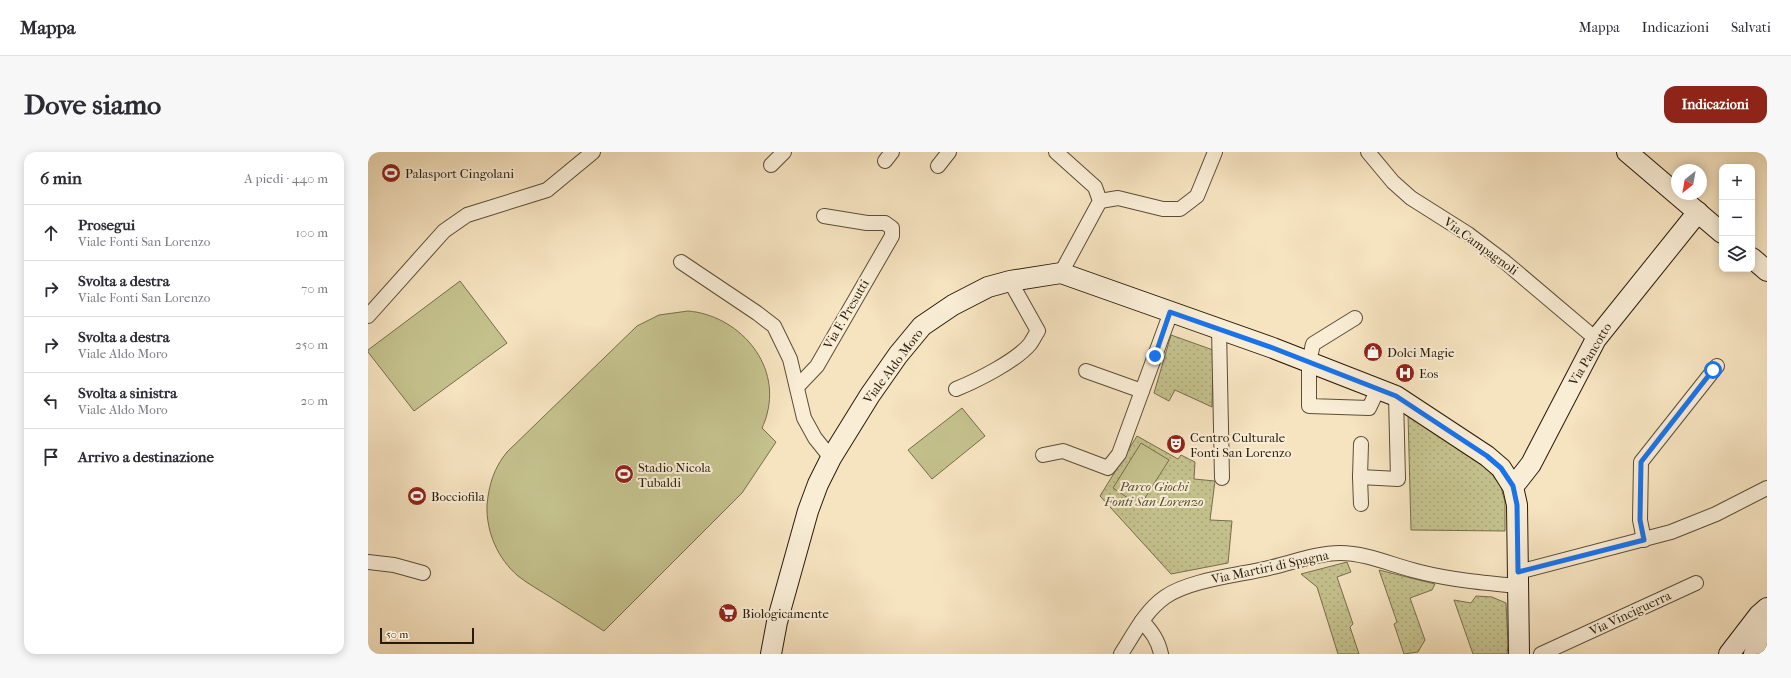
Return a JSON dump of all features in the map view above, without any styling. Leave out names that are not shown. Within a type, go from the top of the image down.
[{"type":"street","points":[[368,316],[444,231],[467,216],[547,190],[593,152]]},
{"type":"street","points":[[771,165],[784,152]]},
{"type":"street","points":[[938,166],[949,152]]},
{"type":"street","points":[[1056,152],[1094,187],[1100,200]]},
{"type":"street","points":[[1100,200],[1118,198],[1163,209],[1180,209],[1197,196],[1215,152]]},
{"type":"street","name":"Via Campagnoli","points":[[1368,152],[1393,182],[1411,198],[1468,234],[1505,262],[1596,339]]},
{"type":"street","points":[[1627,152],[1719,230]]},
{"type":"street","points":[[1061,273],[1100,200]]},
{"type":"street","name":"Via Pancotto","points":[[1513,486],[1531,464],[1596,339],[1698,212]]},
{"type":"street","name":"Via F. Presutti","points":[[797,387],[817,366],[892,236],[892,228],[885,223],[867,223],[824,216]]},
{"type":"street","points":[[1755,261],[1767,271]]},
{"type":"street","points":[[681,262],[774,326],[790,359],[804,418],[815,438],[831,458]]},
{"type":"street","name":"Viale Aldo Moro","points":[[771,654],[777,622],[808,511],[831,458],[870,395],[898,355],[922,326],[953,305],[988,287],[1010,281],[1061,273],[1309,362],[1387,392],[1487,456],[1501,468],[1513,486],[1517,505],[1519,654]]},
{"type":"street","points":[[956,389],[971,383],[1003,365],[1030,344],[1038,331],[1010,281]]},
{"type":"street","points":[[1043,455],[1063,451],[1108,468],[1119,454],[1170,312]]},
{"type":"street","points":[[1356,318],[1313,344],[1309,362],[1309,406],[1369,408],[1387,392]]},
{"type":"street","points":[[1218,329],[1222,478]]},
{"type":"street","points":[[1644,540],[1640,520],[1641,462],[1717,366]]},
{"type":"street","points":[[1086,371],[1142,391]]},
{"type":"street","points":[[1360,477],[1398,479],[1387,392]]},
{"type":"street","points":[[1361,444],[1361,504]]},
{"type":"street","points":[[1518,579],[1671,532],[1716,514],[1767,488]]},
{"type":"street","name":"Via Martiri di Spagna","points":[[1121,654],[1142,621],[1166,596],[1208,580],[1320,556],[1341,553],[1366,557],[1444,578],[1518,579]]},
{"type":"street","points":[[368,562],[394,565],[423,573]]},
{"type":"street","name":"Via Vinciguerra","points":[[1541,654],[1696,583]]},
{"type":"street","points":[[1729,654],[1759,615],[1767,608]]},
{"type":"street","points":[[1142,621],[1153,632],[1161,654]]},
{"type":"street","points":[[1754,654],[1767,629]]},
{"type":"green space","points":[[460,281],[507,343],[414,411],[368,352],[368,350]]},
{"type":"green space","name":"Stadio Nicola Tubaldi","points":[[688,311],[706,314],[723,321],[751,344],[761,360],[767,377],[770,395],[767,416],[762,428],[776,442],[742,493],[604,631],[526,582],[505,562],[491,535],[487,515],[489,490],[495,470],[507,452],[637,326],[659,315]]},
{"type":"green space","points":[[1171,335],[1213,350],[1212,407],[1175,390],[1169,401],[1154,393]]},
{"type":"green space","points":[[962,408],[985,436],[932,479],[908,450]]},
{"type":"green space","points":[[1408,414],[1487,467],[1501,487],[1505,502],[1505,531],[1411,530]]},
{"type":"green space","name":"Parco Giochi Fonti San Lorenzo","points":[[1137,436],[1178,459],[1181,455],[1195,462],[1194,479],[1215,481],[1210,520],[1232,521],[1228,563],[1171,574],[1100,496]]},
{"type":"green space","points":[[1141,443],[1169,460],[1140,506],[1113,488]]},
{"type":"green space","points":[[1347,562],[1351,572],[1337,577],[1353,624],[1350,627],[1359,654],[1338,654],[1317,587],[1301,574]]},
{"type":"green space","points":[[1379,570],[1435,584],[1432,590],[1410,598],[1425,640],[1418,652],[1404,654],[1394,624],[1397,622]]},
{"type":"green space","points":[[1476,596],[1492,597],[1506,603],[1507,654],[1473,654],[1454,600],[1471,603]]},
{"type":"place","name":"Palasport Cingolani","points":[[391,173]]},
{"type":"place","name":"Dolci Magie","points":[[1373,352]]},
{"type":"place","name":"Eos","points":[[1405,373]]},
{"type":"place","name":"Centro Culturale Fonti San Lorenzo","points":[[1176,444]]},
{"type":"place","name":"Stadio Nicola Tubaldi","points":[[624,474]]},
{"type":"place","name":"Bocciofila","points":[[417,496]]},
{"type":"place","name":"Biologicamente","points":[[728,613]]},
{"type":"route","points":[[1155,356],[1170,312],[1273,348],[1396,396],[1487,456],[1501,468],[1513,486],[1517,505],[1518,572],[1644,540],[1640,520],[1641,462],[1713,370]]}]
